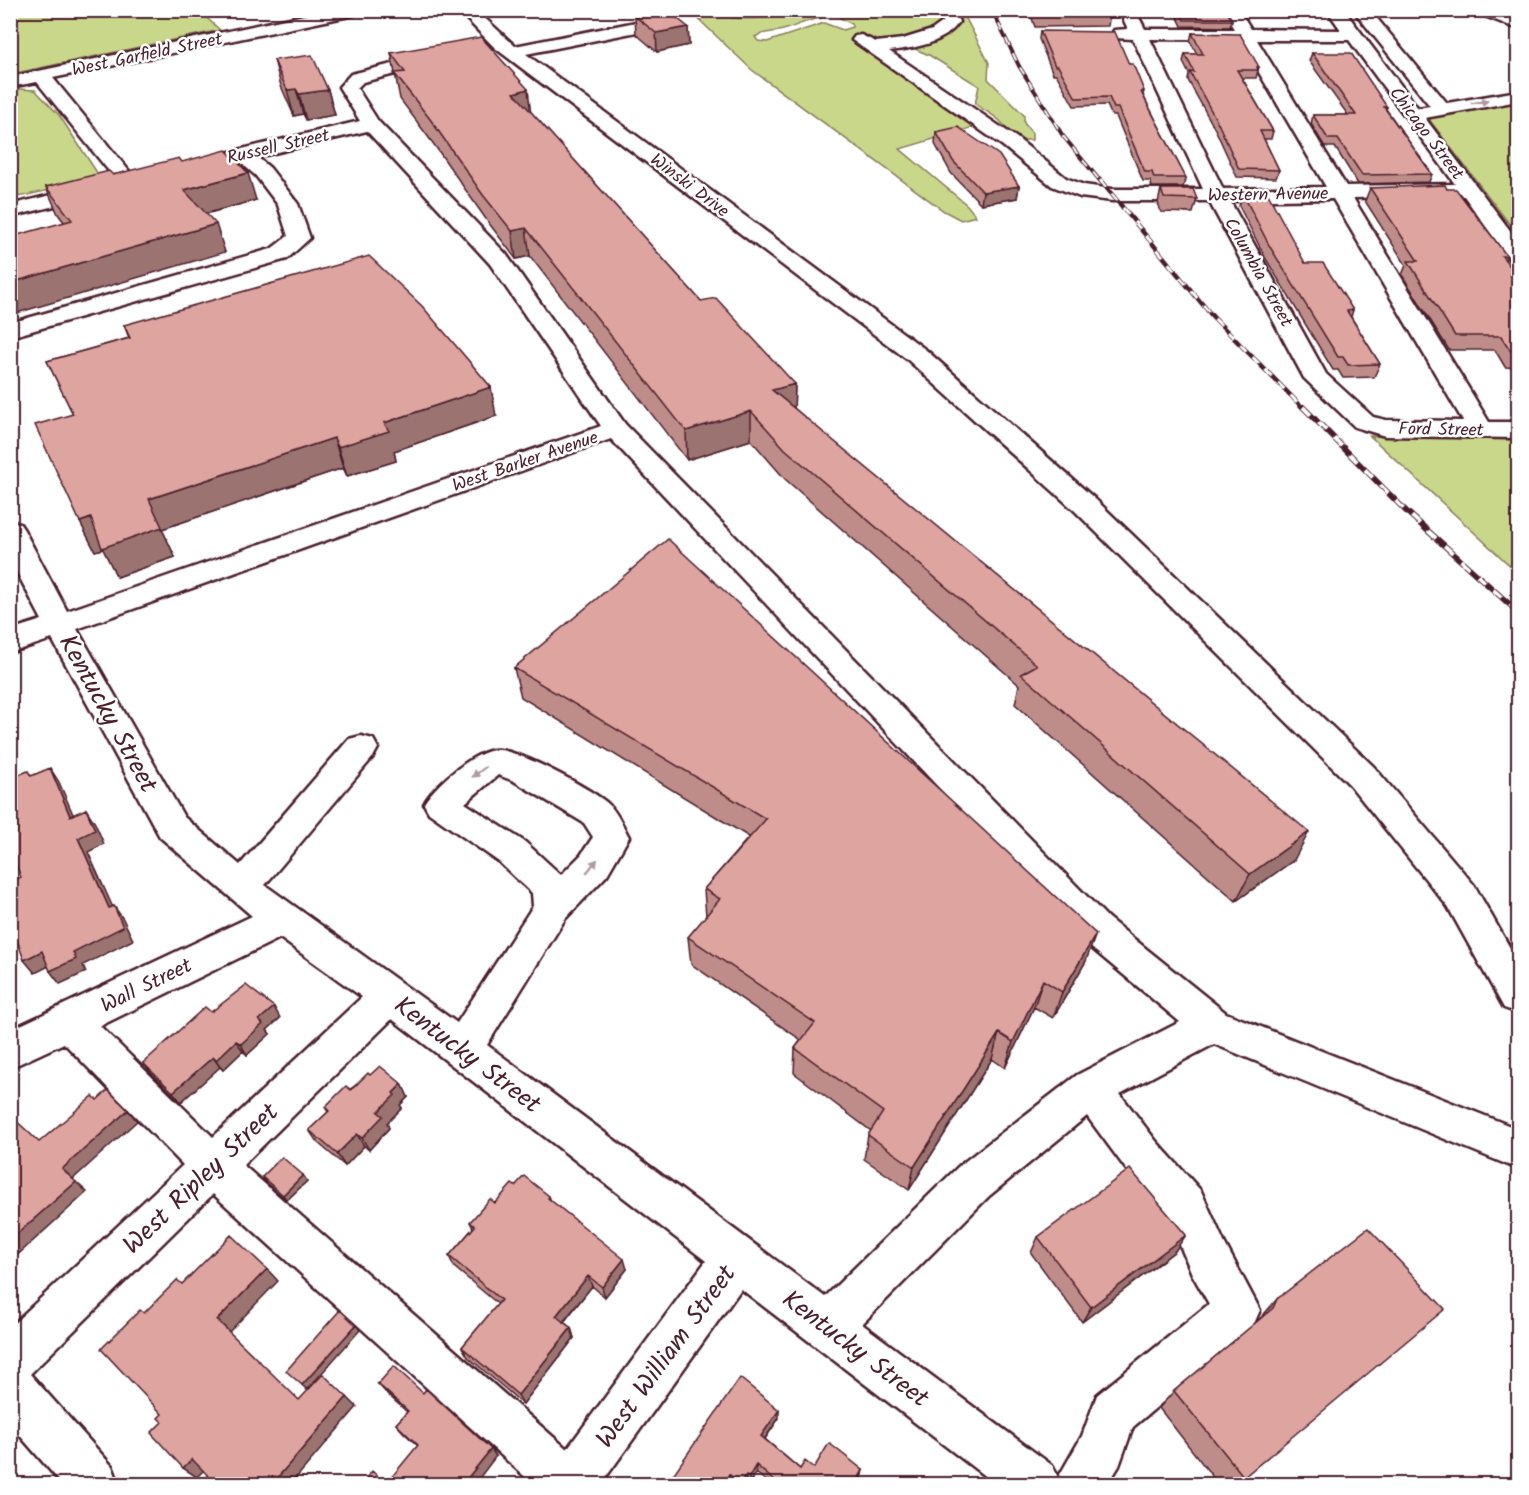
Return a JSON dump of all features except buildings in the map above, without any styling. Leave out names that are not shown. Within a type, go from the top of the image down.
[{"type":"street","name":"West Garfield Street","points":[[10,82],[354,10]]},
{"type":"street","name":"Winski Drive","points":[[466,10],[498,48],[917,356],[1085,505],[1362,776],[1461,896],[1518,996]]},
{"type":"street","name":"Western Avenue","points":[[946,10],[951,22],[948,28],[940,33],[899,45],[867,44],[975,117],[1059,182],[1080,191],[1112,195],[1216,195],[1470,190]]},
{"type":"street","name":"Columbia Street","points":[[1127,10],[1216,195],[1316,378],[1364,422]]},
{"type":"street","points":[[1231,10],[1480,429]]},
{"type":"street","name":"Chicago Street","points":[[1335,10],[1518,255]]},
{"type":"street","points":[[1362,10],[1442,109]]},
{"type":"street","points":[[1483,10],[1518,24]]},
{"type":"street","points":[[1505,10],[1518,15]]},
{"type":"street","points":[[498,48],[646,25]]},
{"type":"street","points":[[1103,33],[1354,35]]},
{"type":"street","name":"West Barker Avenue","points":[[10,642],[616,429],[498,259],[371,124],[348,87],[357,78],[459,54]]},
{"type":"street","points":[[42,76],[128,182]]},
{"type":"street","points":[[1413,114],[1518,96]]},
{"type":"street","name":"Russell Street","points":[[208,163],[371,124]]},
{"type":"street","points":[[10,330],[279,254],[299,238],[288,204],[264,172],[242,154]]},
{"type":"street","points":[[10,211],[151,177]]},
{"type":"street","name":"Ford Street","points":[[1364,422],[1385,428],[1518,430]]},
{"type":"street","points":[[616,429],[1095,929],[1212,1025],[1518,1149]]},
{"type":"street","name":"Kentucky Street","points":[[10,530],[59,624],[172,827],[282,919],[462,1049],[1035,1485]]},
{"type":"street","points":[[242,887],[361,748]]},
{"type":"street","points":[[462,1049],[552,908],[594,865],[611,837],[596,813],[526,772],[498,762],[484,767],[441,804],[512,852],[549,887],[552,908]]},
{"type":"street","name":"Wall Street","points":[[10,1050],[282,919]]},
{"type":"street","name":"West Ripley Street","points":[[10,1360],[390,995]]},
{"type":"street","points":[[69,1022],[213,1166],[570,1485]]},
{"type":"street","points":[[828,1326],[974,1181],[1091,1088],[1212,1025]]},
{"type":"street","points":[[1080,1485],[1102,1449],[1114,1412],[1237,1311],[1208,1258],[1186,1206],[1142,1155],[1091,1088]]},
{"type":"street","name":"West William Street","points":[[570,1485],[737,1257]]},
{"type":"street","points":[[10,1387],[94,1485]]},
{"type":"green space","points":[[809,10],[822,14],[821,18],[755,37],[758,41],[767,42],[824,23],[843,30],[852,27],[852,24],[840,18],[835,11],[962,11],[989,63],[988,79],[1024,115],[1024,123],[1032,133],[1032,140],[1014,138],[997,119],[975,104],[979,86],[929,55],[901,43],[857,39],[859,44],[974,127],[900,149],[967,205],[976,216],[961,220],[944,211],[752,70],[690,11],[727,11],[731,18],[744,19],[778,17]]},
{"type":"green space","points":[[10,11],[199,11],[220,30],[11,74]]},
{"type":"green space","points":[[11,90],[35,90],[59,115],[98,174],[93,180],[11,197]]},
{"type":"green space","points":[[1518,102],[1518,235],[1428,118]]},
{"type":"green space","points":[[1370,436],[1518,440],[1518,573]]},
{"type":"railway","points":[[992,10],[1019,66],[1063,136],[1101,182]]},
{"type":"railway","points":[[1100,180],[1213,317],[1304,409]]},
{"type":"railway","points":[[1303,407],[1407,512],[1518,612]]}]
